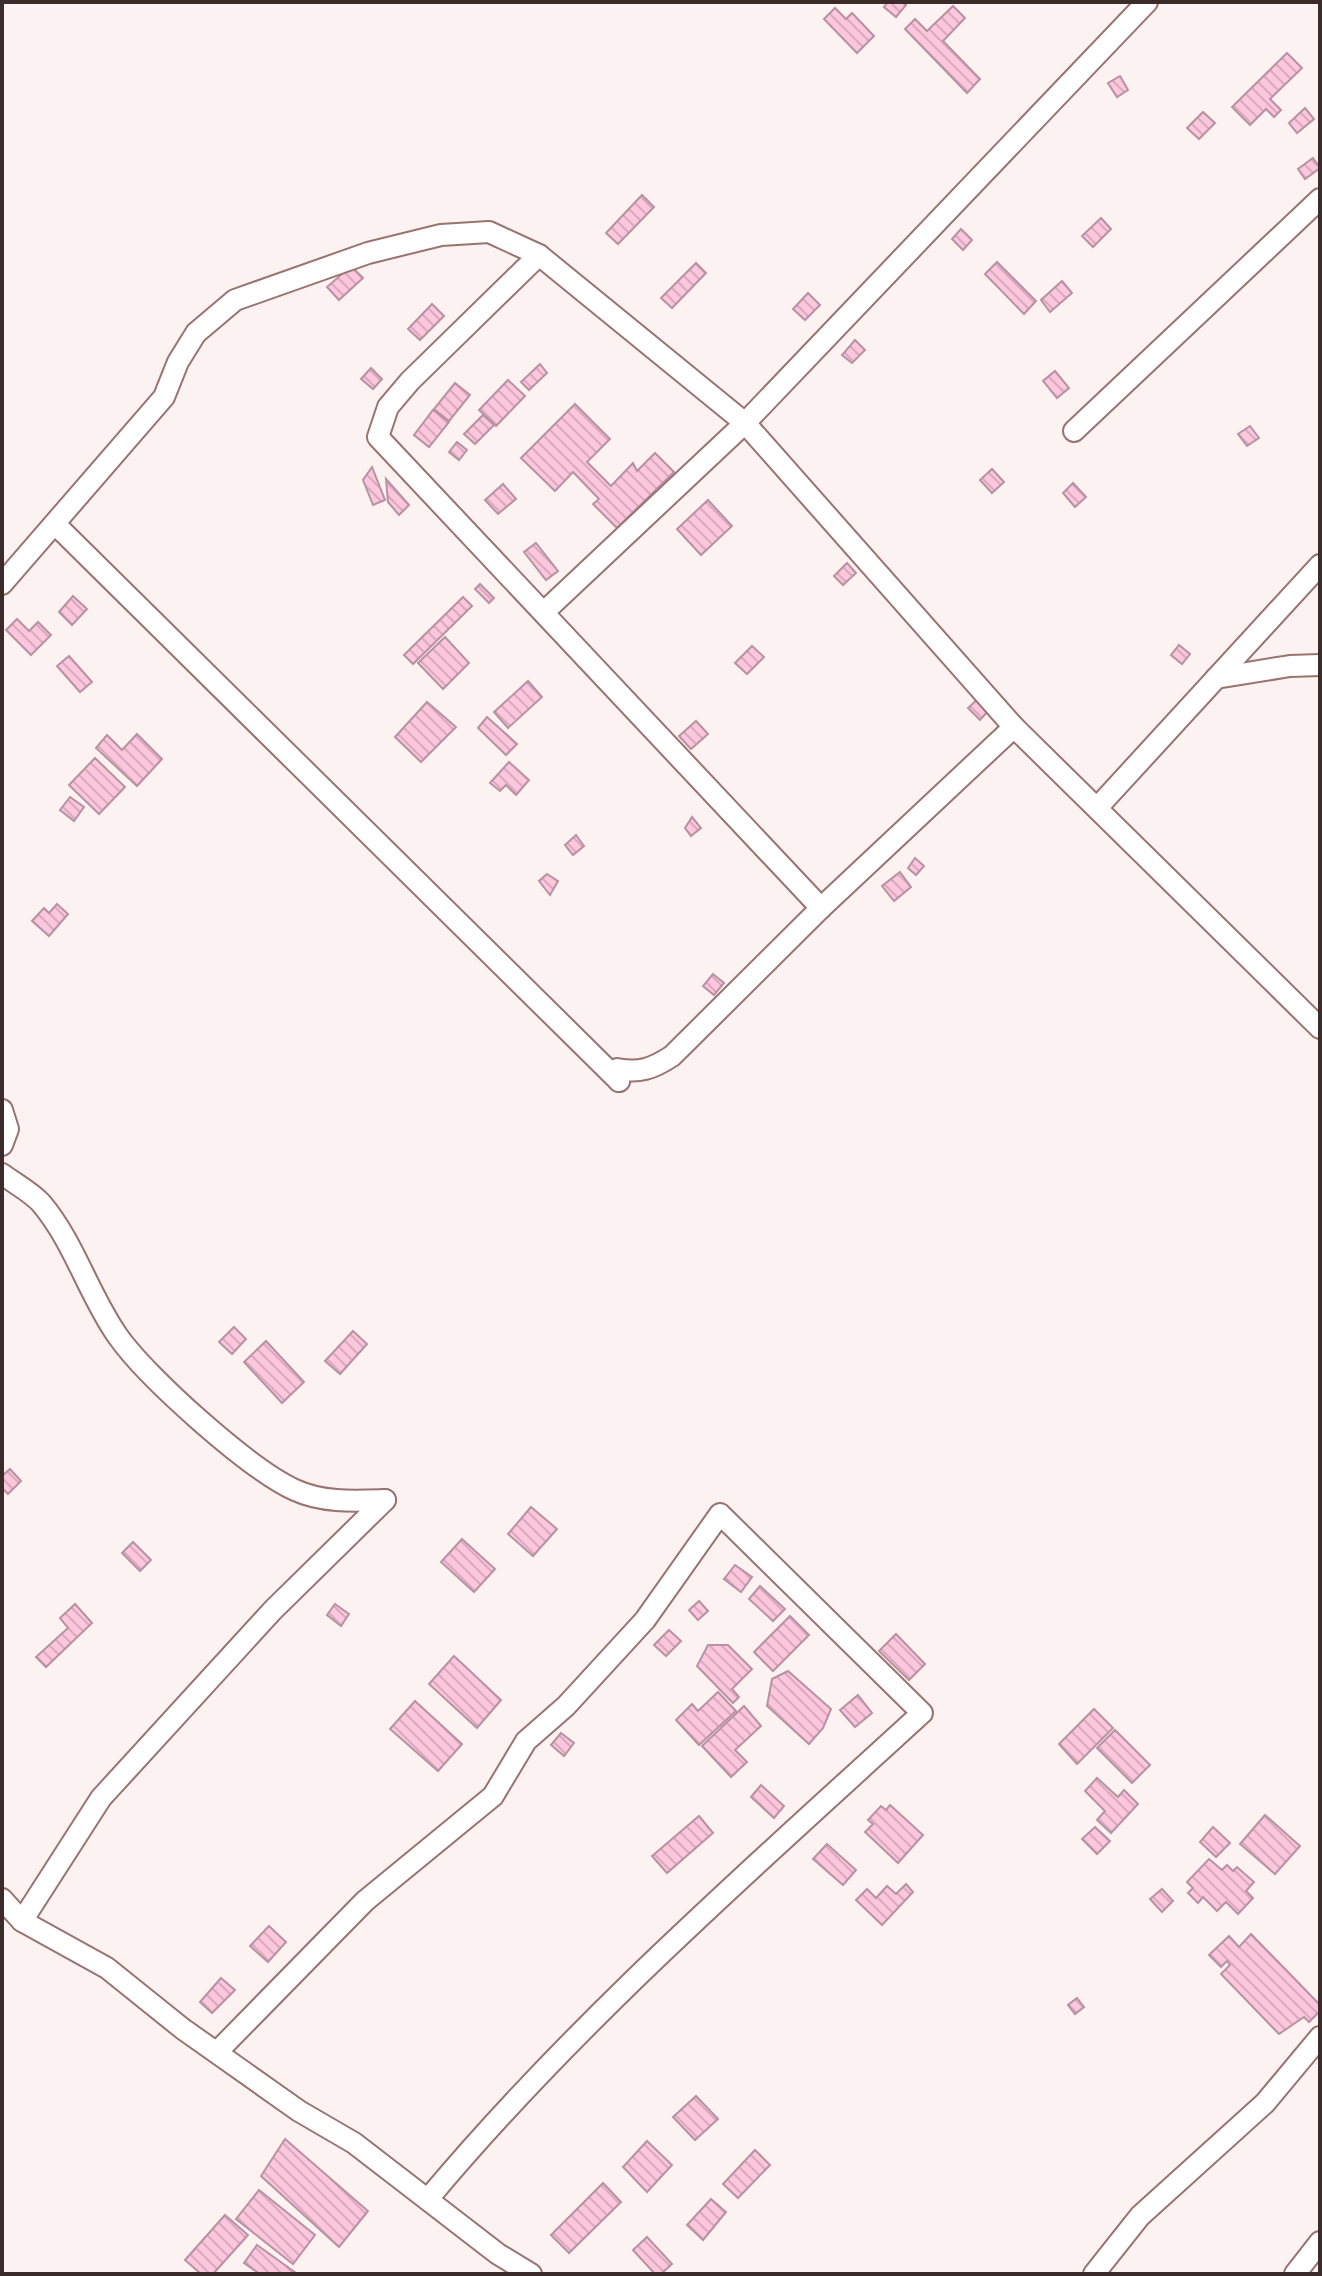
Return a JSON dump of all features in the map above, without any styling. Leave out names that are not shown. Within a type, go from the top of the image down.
[{"type":"street","points":[[544,612],[745,423],[1147,2]]},
{"type":"street","points":[[1074,431],[1320,199]]},
{"type":"street","points":[[2,584],[164,397],[178,362],[196,333],[235,300],[368,253],[441,235],[489,232],[539,255],[745,423],[1014,727],[1320,1028]]},
{"type":"street","points":[[539,255],[410,381],[388,407],[378,437],[821,908]]},
{"type":"street","points":[[56,525],[619,1081],[617,1069],[635,1072],[653,1069],[672,1056],[821,908],[1014,727]]},
{"type":"street","points":[[1097,808],[1320,565]]},
{"type":"street","points":[[1216,678],[1290,666],[1320,665]]},
{"type":"street","points":[[2,1110],[8,1129],[2,1145]]},
{"type":"street","points":[[2,1174],[40,1202],[75,1256],[117,1335],[160,1382],[223,1438],[261,1469],[296,1491],[339,1501],[385,1500],[273,1610],[101,1798],[22,1921]]},
{"type":"street","points":[[217,2052],[365,1901],[493,1796],[526,1741],[566,1706],[645,1620],[720,1514],[922,1713],[549,2064],[487,2128],[428,2199]]},
{"type":"street","points":[[2,1899],[22,1921],[107,1968],[217,2052],[299,2111],[354,2143],[498,2254],[531,2274]]},
{"type":"street","points":[[1094,2274],[1140,2216],[1265,2103],[1320,2037]]},
{"type":"street","points":[[1295,2274],[1320,2242]]},
{"type":"building","points":[[888,2],[906,5],[896,17],[884,7]]},
{"type":"building","points":[[953,6],[965,18],[943,41],[980,79],[967,93],[905,29],[915,19],[927,31]]},
{"type":"building","points":[[835,8],[846,19],[852,13],[874,36],[857,53],[824,19]]},
{"type":"building","points":[[1287,53],[1302,68],[1270,99],[1281,110],[1274,117],[1266,109],[1250,125],[1232,107]]},
{"type":"building","points":[[1120,76],[1128,90],[1117,97],[1108,83]]},
{"type":"building","points":[[1305,108],[1314,119],[1297,133],[1289,123]]},
{"type":"building","points":[[1203,112],[1215,123],[1199,139],[1187,128]]},
{"type":"building","points":[[1313,158],[1320,168],[1305,179],[1298,169]]},
{"type":"building","points":[[642,195],[654,207],[618,244],[606,233]]},
{"type":"building","points":[[1101,218],[1111,229],[1093,247],[1082,236]]},
{"type":"building","points":[[961,229],[972,240],[963,250],[952,239]]},
{"type":"building","points":[[997,262],[1036,301],[1024,314],[985,274]]},
{"type":"building","points":[[696,263],[706,273],[672,308],[661,298]]},
{"type":"building","points":[[351,266],[363,278],[339,300],[327,287]]},
{"type":"building","points":[[1062,281],[1072,293],[1050,312],[1041,300]]},
{"type":"building","points":[[808,293],[820,305],[805,320],[793,309]]},
{"type":"building","points":[[432,304],[444,316],[420,340],[408,329]]},
{"type":"building","points":[[855,340],[865,350],[852,363],[842,355]]},
{"type":"building","points":[[540,364],[547,373],[529,390],[521,382]]},
{"type":"building","points":[[371,368],[382,379],[373,389],[361,379]]},
{"type":"building","points":[[1055,371],[1069,388],[1057,398],[1043,381]]},
{"type":"building","points":[[508,380],[525,396],[496,426],[479,410]]},
{"type":"building","points":[[455,383],[470,395],[449,421],[434,409]]},
{"type":"building","points":[[575,404],[610,439],[587,462],[611,486],[633,463],[637,471],[655,453],[674,472],[617,528],[593,504],[599,499],[573,472],[555,491],[521,458]]},
{"type":"building","points":[[433,410],[449,422],[429,447],[414,435]]},
{"type":"building","points":[[483,415],[494,425],[475,444],[464,434]]},
{"type":"building","points":[[1250,426],[1259,438],[1247,446],[1238,434]]},
{"type":"building","points":[[457,442],[467,450],[459,460],[449,452]]},
{"type":"building","points":[[372,467],[385,500],[373,505],[363,480]]},
{"type":"building","points":[[992,469],[1004,482],[992,493],[980,480]]},
{"type":"building","points":[[386,479],[409,505],[399,515],[388,502]]},
{"type":"building","points":[[1073,483],[1086,497],[1075,507],[1063,493]]},
{"type":"building","points":[[503,484],[516,499],[498,514],[485,500]]},
{"type":"building","points":[[708,500],[732,526],[701,555],[677,529]]},
{"type":"building","points":[[536,543],[558,571],[546,580],[524,552]]},
{"type":"building","points":[[847,563],[856,573],[843,585],[834,576]]},
{"type":"building","points":[[480,584],[494,598],[489,603],[475,589]]},
{"type":"building","points":[[73,596],[87,609],[72,625],[59,612]]},
{"type":"building","points":[[463,597],[472,606],[413,664],[404,655]]},
{"type":"building","points":[[17,619],[29,631],[38,622],[51,635],[31,655],[6,630]]},
{"type":"building","points":[[445,637],[469,663],[443,689],[418,663]]},
{"type":"building","points":[[1179,645],[1190,654],[1182,664],[1171,655]]},
{"type":"building","points":[[752,646],[764,657],[747,674],[735,663]]},
{"type":"building","points":[[69,656],[92,682],[80,692],[57,666]]},
{"type":"building","points":[[528,681],[542,697],[508,728],[494,712]]},
{"type":"building","points":[[979,698],[990,709],[980,720],[968,708]]},
{"type":"building","points":[[427,702],[456,727],[421,762],[395,737]]},
{"type":"building","points":[[487,717],[517,744],[506,755],[478,728]]},
{"type":"building","points":[[696,721],[708,734],[691,749],[679,736]]},
{"type":"building","points":[[137,734],[162,759],[137,786],[96,748],[107,735],[122,750]]},
{"type":"building","points":[[95,758],[125,787],[99,814],[69,785]]},
{"type":"building","points":[[509,762],[529,780],[516,795],[506,785],[500,791],[490,783]]},
{"type":"building","points":[[70,797],[84,807],[74,821],[60,810]]},
{"type":"building","points":[[692,817],[701,828],[691,836],[685,828]]},
{"type":"building","points":[[576,835],[584,846],[573,855],[565,845]]},
{"type":"building","points":[[915,858],[924,866],[916,875],[908,868]]},
{"type":"building","points":[[900,872],[911,887],[894,901],[882,886]]},
{"type":"building","points":[[547,874],[558,881],[550,895],[539,881]]},
{"type":"building","points":[[57,904],[68,914],[49,936],[32,921],[44,908],[49,913]]},
{"type":"building","points":[[713,974],[724,983],[714,995],[703,986]]},
{"type":"building","points":[[234,1327],[246,1339],[232,1354],[219,1342]]},
{"type":"building","points":[[353,1331],[367,1344],[340,1374],[325,1361]]},
{"type":"building","points":[[266,1341],[304,1382],[282,1403],[244,1362]]},
{"type":"building","points":[[10,1469],[21,1481],[8,1494],[2,1488],[2,1476]]},
{"type":"building","points":[[531,1507],[557,1529],[533,1556],[508,1534]]},
{"type":"building","points":[[462,1539],[495,1569],[474,1592],[441,1562]]},
{"type":"building","points":[[133,1542],[151,1560],[140,1571],[122,1553]]},
{"type":"building","points":[[735,1565],[752,1577],[741,1592],[724,1579]]},
{"type":"building","points":[[760,1586],[785,1609],[773,1621],[749,1599]]},
{"type":"building","points":[[699,1601],[708,1611],[698,1620],[689,1610]]},
{"type":"building","points":[[75,1604],[92,1623],[46,1667],[36,1657],[68,1628],[60,1618]]},
{"type":"building","points":[[335,1604],[349,1614],[341,1626],[327,1615]]},
{"type":"building","points":[[790,1616],[809,1635],[773,1671],[754,1652]]},
{"type":"building","points":[[669,1630],[681,1641],[666,1656],[654,1645]]},
{"type":"building","points":[[896,1634],[925,1664],[909,1680],[879,1651]]},
{"type":"building","points":[[708,1645],[728,1645],[752,1669],[732,1689],[739,1697],[733,1703],[697,1666]]},
{"type":"building","points":[[454,1656],[501,1700],[477,1728],[429,1684]]},
{"type":"building","points":[[788,1671],[831,1709],[823,1728],[809,1744],[767,1706],[772,1679]]},
{"type":"building","points":[[718,1692],[736,1711],[699,1745],[676,1720],[692,1704],[698,1711]]},
{"type":"building","points":[[858,1695],[872,1713],[855,1727],[840,1710]]},
{"type":"building","points":[[415,1701],[462,1744],[438,1771],[390,1729]]},
{"type":"building","points":[[744,1706],[761,1726],[735,1750],[747,1762],[731,1777],[702,1746]]},
{"type":"building","points":[[1094,1709],[1113,1728],[1077,1764],[1059,1744]]},
{"type":"building","points":[[1115,1730],[1150,1765],[1132,1783],[1097,1748]]},
{"type":"building","points":[[561,1733],[574,1743],[564,1756],[551,1745]]},
{"type":"building","points":[[1097,1778],[1118,1797],[1124,1790],[1138,1804],[1111,1833],[1097,1820],[1105,1811],[1085,1791]]},
{"type":"building","points":[[761,1785],[784,1806],[774,1818],[751,1797]]},
{"type":"building","points":[[890,1805],[923,1835],[898,1863],[865,1832],[873,1824],[868,1820],[881,1806],[886,1810]]},
{"type":"building","points":[[1265,1815],[1300,1846],[1275,1874],[1240,1844]]},
{"type":"building","points":[[699,1816],[713,1833],[667,1873],[652,1856]]},
{"type":"building","points":[[1095,1827],[1110,1841],[1097,1854],[1082,1839]]},
{"type":"building","points":[[1213,1827],[1230,1843],[1216,1857],[1200,1842]]},
{"type":"building","points":[[827,1844],[856,1870],[843,1885],[813,1859]]},
{"type":"building","points":[[1209,1859],[1222,1870],[1227,1865],[1233,1871],[1237,1867],[1254,1882],[1246,1891],[1253,1898],[1238,1914],[1226,1902],[1217,1911],[1203,1897],[1198,1903],[1188,1893],[1193,1888],[1187,1882]]},
{"type":"building","points":[[906,1884],[913,1892],[882,1925],[856,1900],[867,1889],[876,1898],[887,1886],[896,1894]]},
{"type":"building","points":[[1162,1889],[1173,1901],[1162,1912],[1150,1899]]},
{"type":"building","points":[[269,1926],[286,1942],[268,1962],[250,1946]]},
{"type":"building","points":[[1251,1934],[1320,2005],[1320,2011],[1309,2022],[1304,2017],[1279,2034],[1221,1974],[1230,1965],[1227,1961],[1221,1967],[1209,1955],[1229,1936],[1239,1947]]},
{"type":"building","points":[[221,1978],[235,1990],[212,2013],[200,2002]]},
{"type":"building","points":[[1077,1998],[1084,2007],[1075,2014],[1068,2005]]},
{"type":"building","points":[[696,2096],[718,2119],[695,2140],[673,2117]]},
{"type":"building","points":[[285,2139],[368,2211],[339,2247],[261,2176]]},
{"type":"building","points":[[647,2141],[672,2165],[647,2192],[623,2167]]},
{"type":"building","points":[[755,2150],[770,2165],[738,2198],[723,2184]]},
{"type":"building","points":[[603,2183],[621,2202],[569,2253],[551,2235]]},
{"type":"building","points":[[259,2190],[315,2235],[293,2264],[236,2219]]},
{"type":"building","points":[[711,2199],[726,2212],[703,2240],[687,2225]]},
{"type":"building","points":[[225,2215],[248,2235],[213,2274],[201,2274],[185,2260]]},
{"type":"building","points":[[647,2237],[672,2264],[661,2274],[655,2274],[633,2250]]},
{"type":"building","points":[[257,2245],[296,2274],[260,2274],[244,2263]]}]
